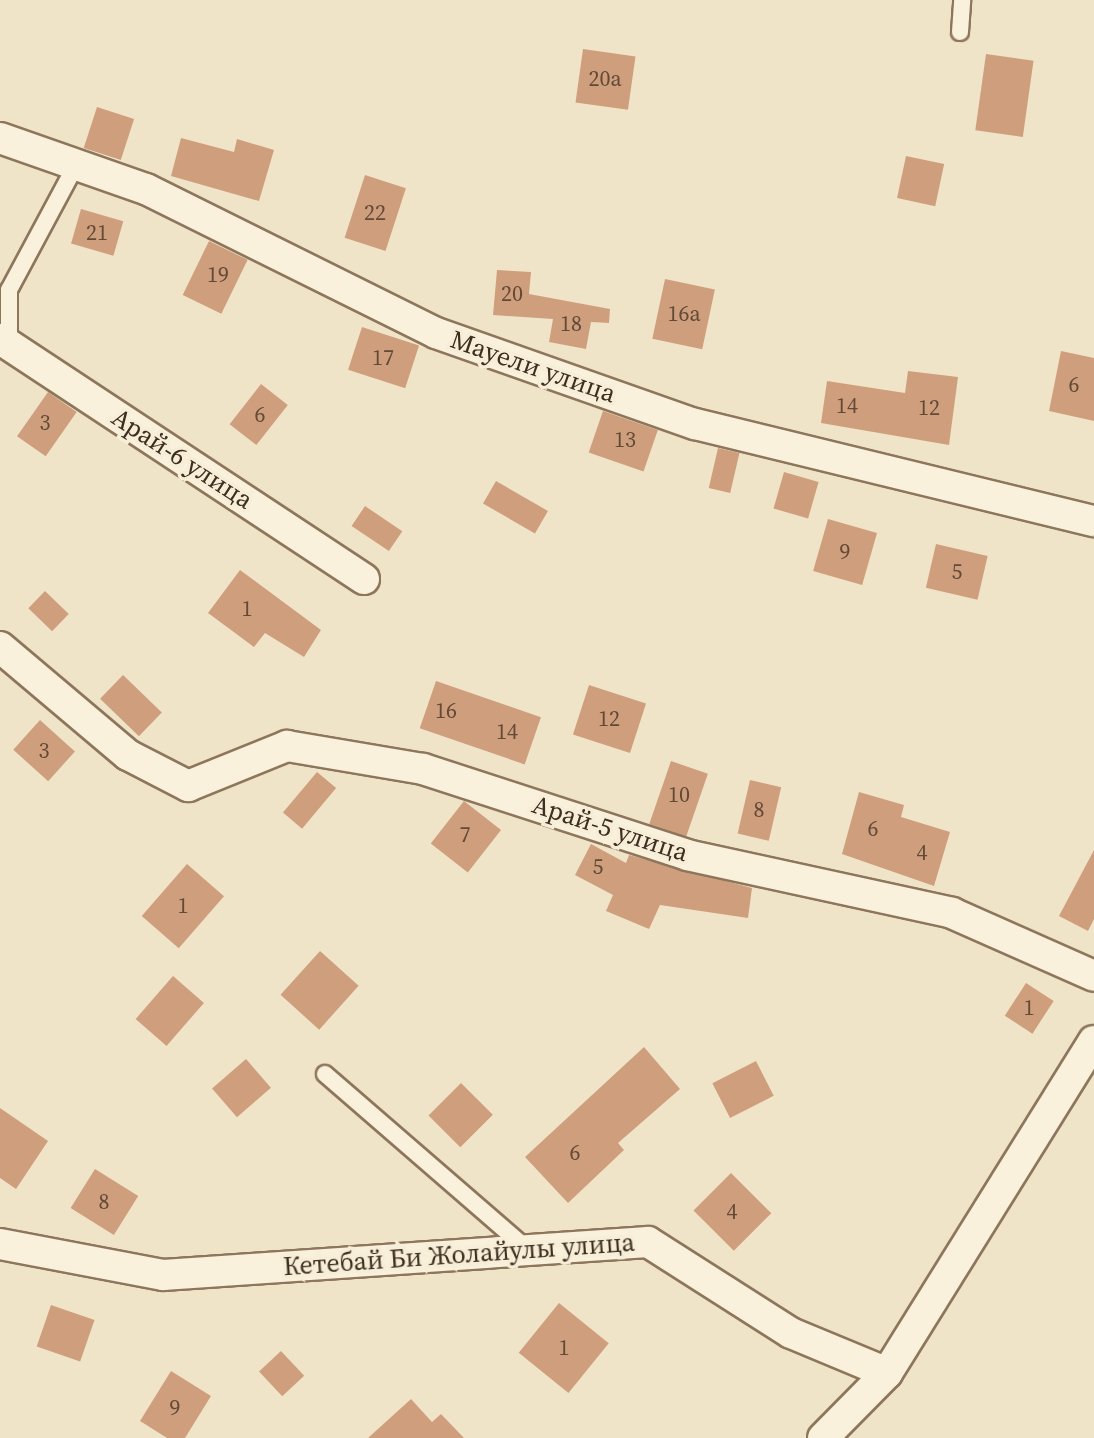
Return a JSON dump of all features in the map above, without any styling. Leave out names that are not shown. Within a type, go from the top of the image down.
[{"type":"street","name":"Мауели улица","points":[[0,138],[146,189],[464,343],[695,424],[1094,521]]},
{"type":"street","name":"Арай-6 улица","points":[[4,342],[364,579]]},
{"type":"street","name":"Арай-5 улица","points":[[0,647],[128,755],[188,786],[287,746],[423,769],[687,855],[952,913],[1094,976]]},
{"type":"street","points":[[823,1438],[887,1373],[1094,1041]]},
{"type":"street","name":"Кетебай Би Жолайулы улица","points":[[0,1244],[163,1275],[648,1242],[791,1333],[887,1373]]},
{"type":"lane","points":[[960,32],[962,0]]},
{"type":"lane","points":[[4,342],[9,290],[77,163]]},
{"type":"lane","points":[[325,1074],[526,1248]]},
{"type":"building","points":[[583,49],[635,56],[628,110],[575,102]]},
{"type":"building","points":[[986,54],[1034,61],[1023,137],[975,130]]},
{"type":"building","points":[[97,107],[134,119],[121,160],[84,148]]},
{"type":"building","points":[[181,138],[234,152],[237,139],[274,150],[259,201],[171,176]]},
{"type":"building","points":[[906,156],[944,164],[935,206],[897,198]]},
{"type":"building","points":[[365,175],[406,188],[386,251],[345,238]]},
{"type":"building","points":[[81,209],[123,221],[113,256],[71,244]]},
{"type":"building","points":[[209,241],[248,260],[221,314],[183,295]]},
{"type":"building","points":[[497,270],[531,272],[529,294],[610,309],[609,323],[591,322],[586,349],[549,342],[553,319],[493,315]]},
{"type":"building","points":[[665,279],[715,290],[702,349],[652,339]]},
{"type":"building","points":[[362,327],[419,346],[405,388],[348,370]]},
{"type":"building","points":[[1061,351],[1094,358],[1094,421],[1049,411]]},
{"type":"building","points":[[908,371],[958,377],[949,445],[821,423],[827,381],[905,393]]},
{"type":"building","points":[[261,384],[288,405],[256,445],[230,424]]},
{"type":"building","points":[[48,392],[77,412],[46,456],[17,436]]},
{"type":"building","points":[[603,411],[658,430],[644,471],[589,453]]},
{"type":"building","points":[[718,448],[739,453],[730,493],[709,488]]},
{"type":"building","points":[[784,472],[819,482],[808,518],[774,509]]},
{"type":"building","points":[[496,481],[548,511],[535,534],[483,504]]},
{"type":"building","points":[[365,506],[402,531],[389,551],[352,526]]},
{"type":"building","points":[[828,519],[877,533],[862,585],[813,571]]},
{"type":"building","points":[[936,544],[988,556],[978,600],[926,588]]},
{"type":"building","points":[[240,570],[321,630],[304,657],[265,633],[254,647],[208,613]]},
{"type":"building","points":[[45,591],[69,614],[52,631],[28,608]]},
{"type":"building","points":[[123,675],[162,713],[139,736],[100,699]]},
{"type":"building","points":[[436,681],[541,717],[525,764],[420,728]]},
{"type":"building","points":[[589,685],[646,704],[630,753],[573,734]]},
{"type":"building","points":[[40,720],[75,751],[48,781],[13,750]]},
{"type":"building","points":[[671,761],[708,774],[686,837],[649,824]]},
{"type":"building","points":[[317,772],[336,788],[302,829],[283,813]]},
{"type":"building","points":[[750,780],[781,787],[769,841],[738,834]]},
{"type":"building","points":[[859,792],[904,805],[901,817],[950,832],[934,886],[842,854]]},
{"type":"building","points":[[464,801],[501,830],[468,872],[431,844]]},
{"type":"building","points":[[591,844],[626,863],[629,855],[752,888],[748,918],[660,905],[649,929],[606,911],[613,895],[575,875]]},
{"type":"building","points":[[1094,850],[1094,919],[1088,931],[1059,916]]},
{"type":"building","points":[[187,864],[224,896],[179,948],[142,916]]},
{"type":"building","points":[[320,951],[359,986],[319,1030],[281,995]]},
{"type":"building","points":[[173,976],[204,1003],[167,1046],[136,1019]]},
{"type":"building","points":[[1026,983],[1054,1001],[1032,1034],[1005,1016]]},
{"type":"building","points":[[644,1047],[680,1089],[618,1143],[624,1150],[568,1203],[525,1157]]},
{"type":"building","points":[[246,1059],[271,1088],[237,1117],[212,1089]]},
{"type":"building","points":[[756,1061],[774,1096],[730,1118],[712,1083]]},
{"type":"building","points":[[461,1083],[493,1115],[460,1147],[428,1116]]},
{"type":"building","points":[[0,1108],[48,1141],[16,1189],[0,1178]]},
{"type":"building","points":[[95,1169],[138,1196],[114,1235],[71,1208]]},
{"type":"building","points":[[731,1173],[771,1213],[734,1251],[694,1210]]},
{"type":"building","points":[[559,1303],[609,1343],[568,1393],[519,1353]]},
{"type":"building","points":[[51,1305],[94,1320],[80,1362],[37,1347]]},
{"type":"building","points":[[281,1351],[304,1376],[282,1396],[259,1371]]},
{"type":"building","points":[[171,1371],[211,1396],[185,1438],[167,1438],[140,1421]]},
{"type":"building","points":[[411,1399],[432,1422],[441,1414],[464,1438],[368,1438]]}]
